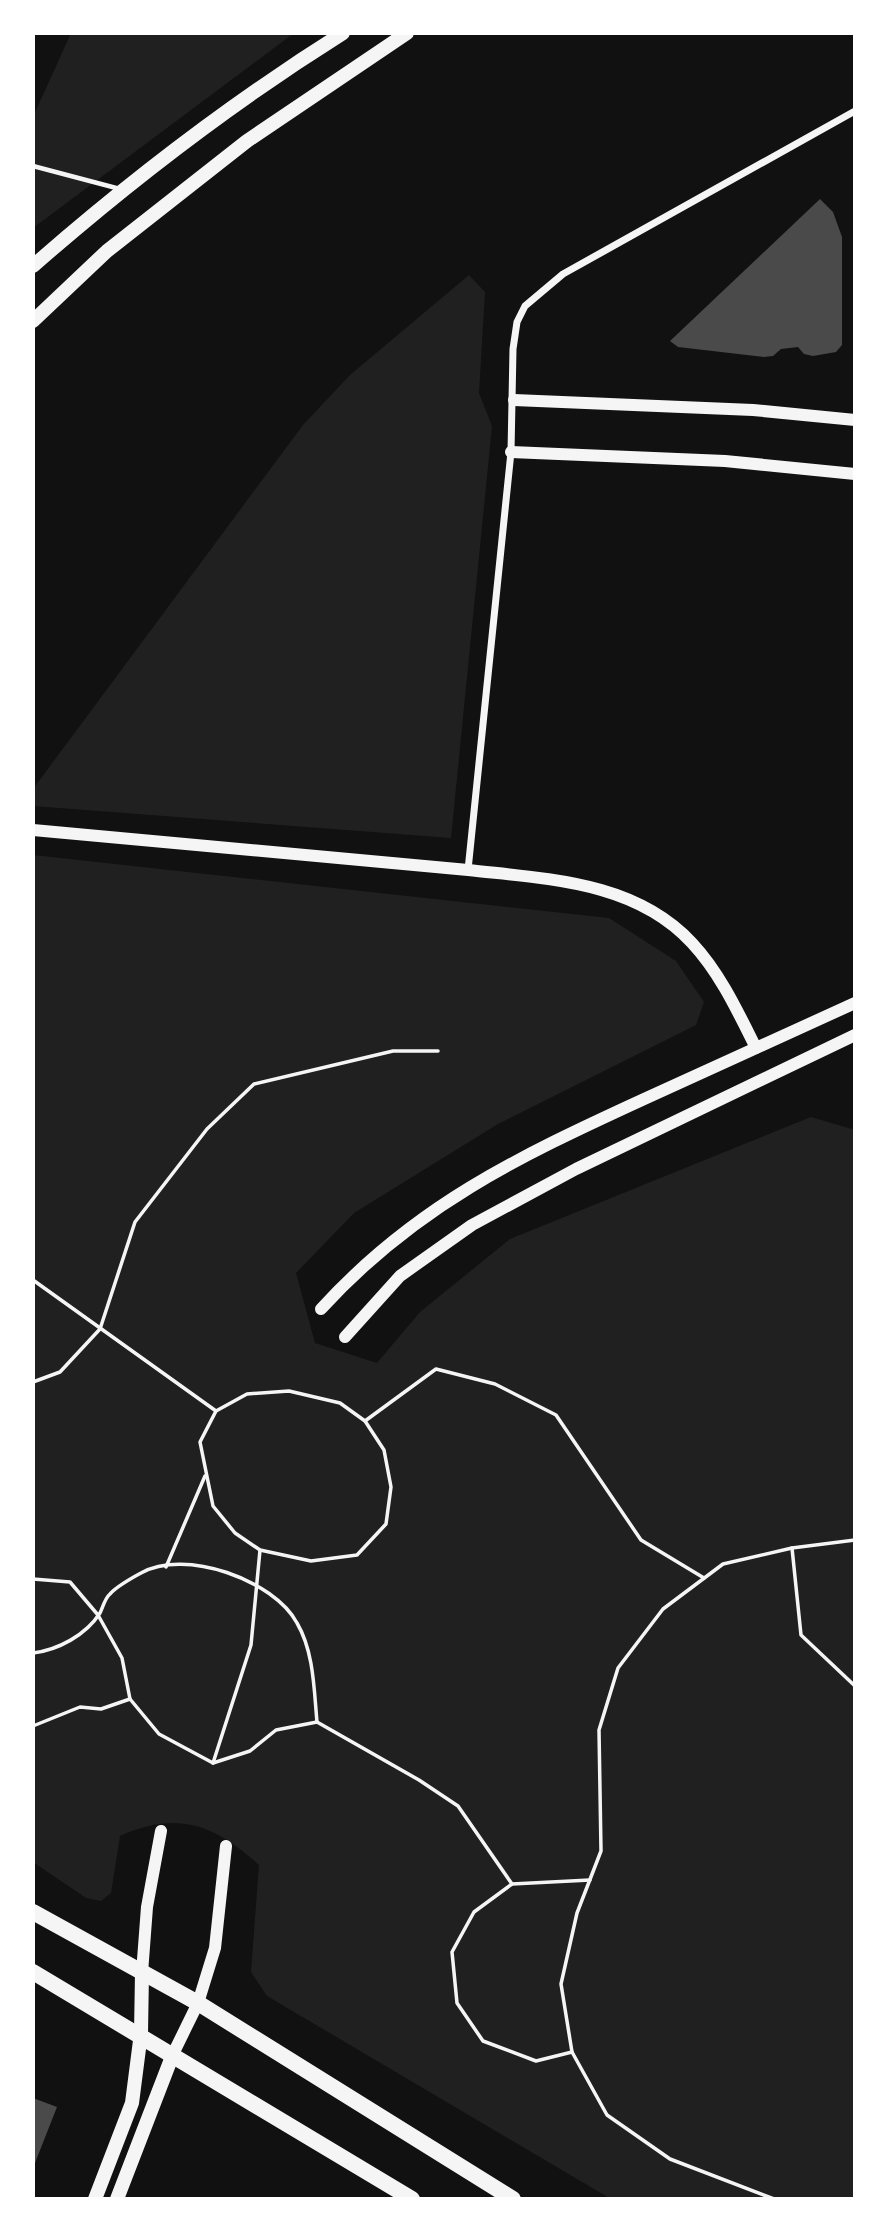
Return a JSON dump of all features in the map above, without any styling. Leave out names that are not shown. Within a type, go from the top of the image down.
[{"type":"highway","points":[[33,1912],[198,2003],[513,2199]]},
{"type":"highway","points":[[33,1972],[141,2033],[412,2199]]},
{"type":"main road","points":[[33,267],[123,190],[269,79],[343,33]]},
{"type":"main road","points":[[33,321],[107,251],[247,141],[407,33]]},
{"type":"main road","points":[[95,2199],[132,2104],[141,2033],[142,1973]]},
{"type":"main road","points":[[117,2199],[173,2054]]},
{"type":"street","points":[[468,870],[511,452],[513,349],[517,322],[525,306],[564,274],[855,111]]},
{"type":"street","points":[[514,400],[754,411],[855,420]]},
{"type":"street","points":[[511,452],[698,459],[855,474]]},
{"type":"street","points":[[33,830],[533,877],[617,893],[649,907],[692,943],[711,967],[756,1048]]},
{"type":"street","points":[[321,1309],[369,1259],[456,1194],[565,1136],[855,1003]]},
{"type":"street","points":[[345,1337],[400,1276],[472,1225],[576,1169],[855,1035]]},
{"type":"street","points":[[142,1973],[147,1907],[161,1831]]},
{"type":"street","points":[[173,2054],[198,2003],[215,1948],[226,1846]]},
{"type":"lane","points":[[33,166],[123,190]]},
{"type":"path","points":[[33,1382],[60,1372],[100,1329],[135,1222],[207,1129],[254,1084],[393,1051],[438,1051]]},
{"type":"path","points":[[33,1280],[216,1411]]},
{"type":"path","points":[[365,1421],[436,1369],[495,1384],[556,1415],[641,1540],[704,1578]]},
{"type":"path","points":[[289,1391],[340,1403],[365,1421],[384,1450],[391,1487],[386,1524],[357,1555],[311,1561],[260,1550],[235,1533],[213,1506],[200,1442],[216,1411],[247,1394],[289,1391]]},
{"type":"path","points":[[166,1567],[206,1474]]},
{"type":"path","points":[[774,2199],[670,2159],[607,2115],[572,2052],[561,1984],[577,1913],[601,1850],[599,1730],[618,1668],[663,1609],[723,1564],[792,1548],[855,1540]]},
{"type":"path","points":[[792,1548],[801,1635],[855,1686]]},
{"type":"path","points":[[212,1763],[251,1645],[260,1550]]},
{"type":"path","points":[[33,1653],[56,1650],[98,1615],[110,1593],[144,1571],[195,1563],[258,1583],[297,1622],[312,1667],[317,1722]]},
{"type":"path","points":[[33,1578],[70,1582],[98,1615],[122,1658],[130,1699],[159,1734],[212,1763],[250,1751],[276,1730],[317,1722],[419,1780],[458,1806],[512,1884]]},
{"type":"path","points":[[33,1726],[80,1707],[101,1709],[130,1699]]},
{"type":"path","points":[[572,2052],[536,2061],[482,2041],[457,2003],[452,1952],[474,1912],[512,1884],[590,1880]]},
{"type":"shaded area","points":[[71,33],[294,33],[33,228],[33,117]]},
{"type":"shaded area","points":[[469,275],[485,292],[479,393],[492,426],[451,838],[33,806],[33,789],[303,425],[350,375]]},
{"type":"shaded area","points":[[33,855],[609,918],[676,961],[704,1002],[696,1025],[498,1124],[354,1213],[296,1273],[315,1343],[377,1363],[420,1312],[510,1239],[811,1117],[855,1130],[855,2199],[611,2199],[267,1996],[251,1972],[259,1865],[243,1851],[211,1831],[178,1823],[141,1828],[120,1836],[111,1893],[101,1901],[86,1898],[33,1862]]},
{"type":"building","points":[[820,199],[833,212],[842,237],[842,345],[836,352],[813,356],[804,354],[798,347],[781,349],[773,356],[764,357],[678,347],[670,341]]},
{"type":"building","points":[[33,2098],[57,2107],[33,2168]]}]
